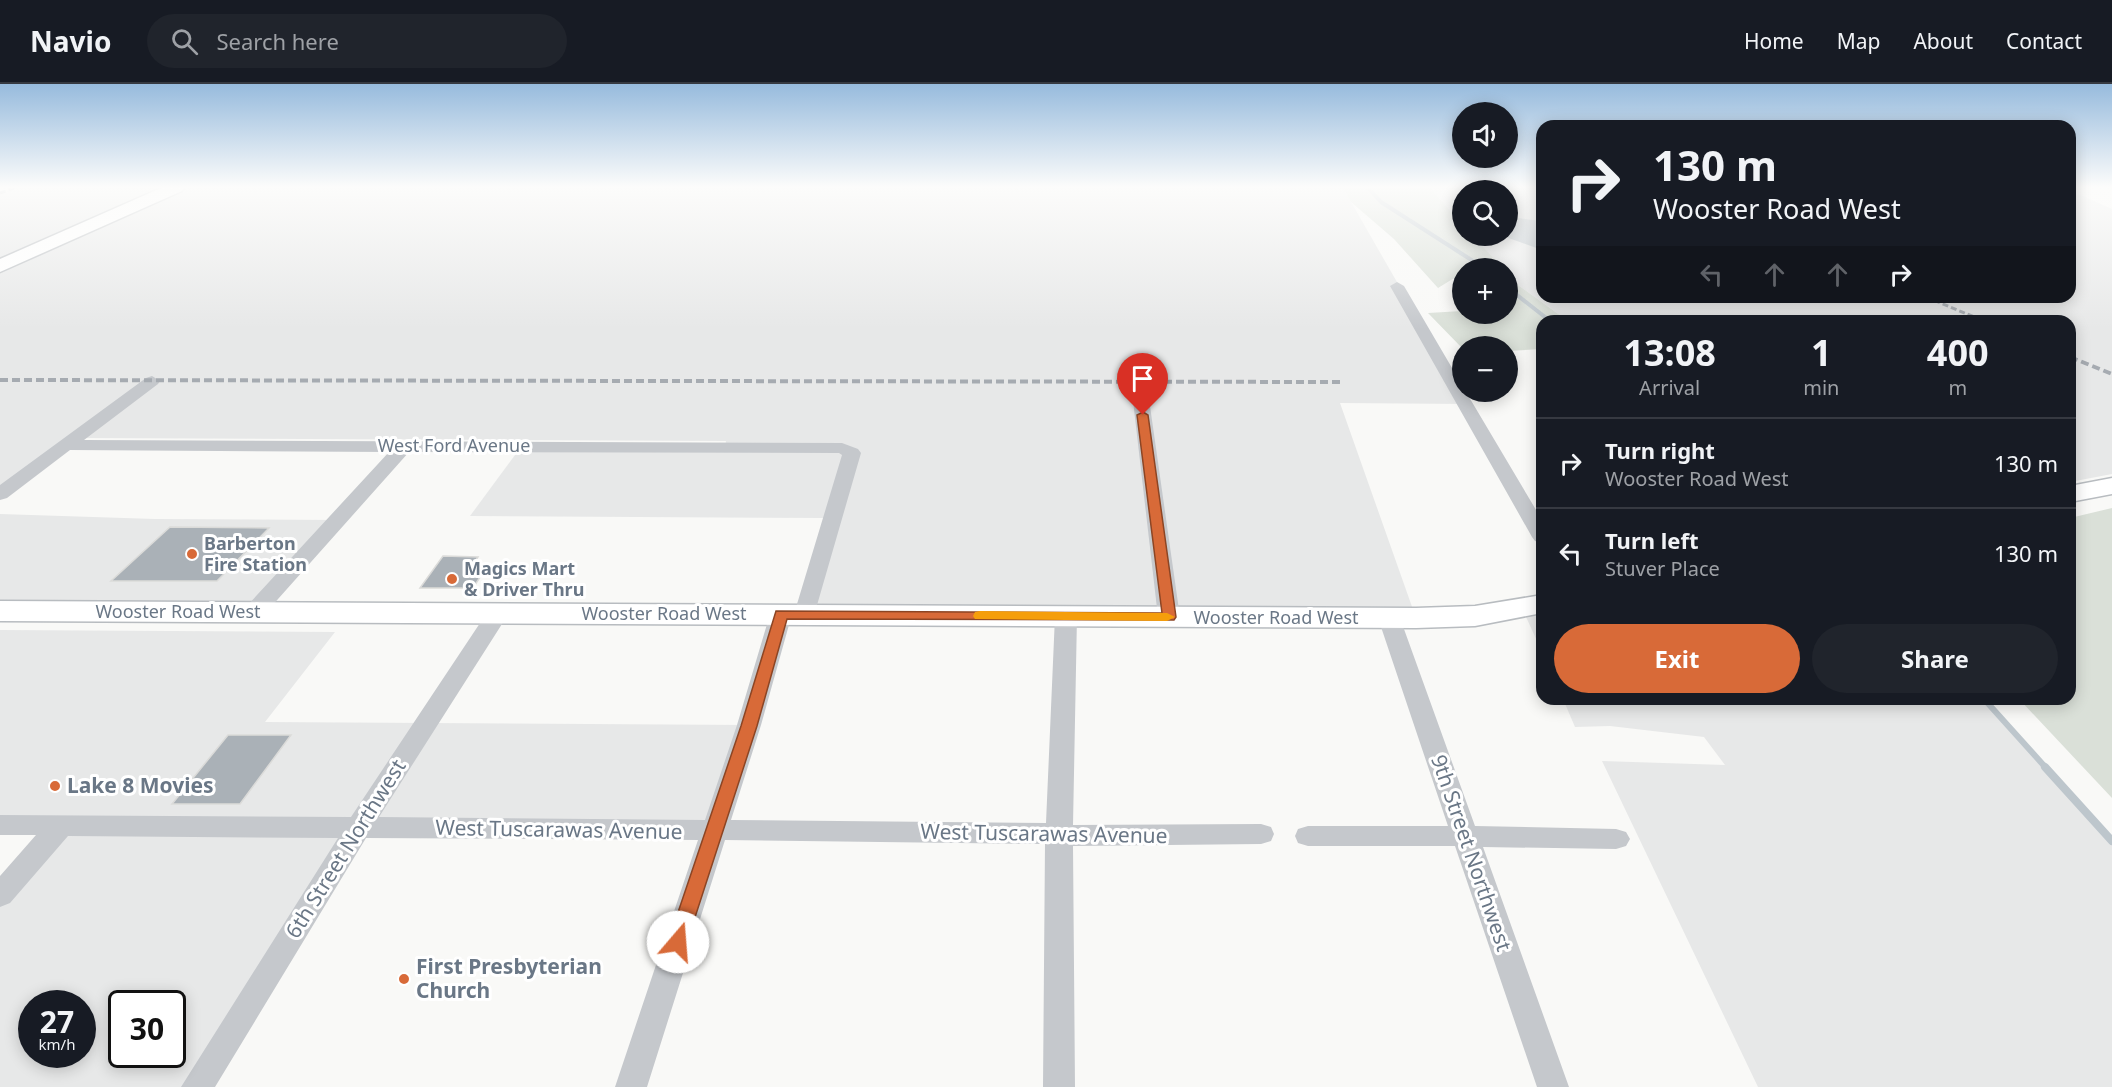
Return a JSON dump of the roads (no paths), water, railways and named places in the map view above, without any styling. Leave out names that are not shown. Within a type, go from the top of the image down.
[{"type":"main road","points":[[0,266],[70,235]]},
{"type":"main road","points":[[2076,493],[2112,486]]},
{"type":"main road","name":"Wooster Road West","points":[[0,611],[1459,618],[1536,605]]},
{"type":"street","points":[[1397,286],[1536,527]]},
{"type":"street","points":[[0,494],[152,381]]},
{"type":"street","points":[[1140,392],[1169,617]]},
{"type":"street","name":"West Ford Avenue","points":[[67,445],[842,448],[852,453],[793,614]]},
{"type":"street","points":[[254,612],[404,446]]},
{"type":"street","name":"6th Street Northwest","points":[[197,1087],[358,828],[498,613]]},
{"type":"street","points":[[631,1087],[749,726],[793,614]]},
{"type":"street","points":[[1059,1087],[1059,835],[1065,616]]},
{"type":"street","name":"9th Street Northwest","points":[[1389,618],[1553,1087]]},
{"type":"street","name":"West Tuscarawas Avenue","points":[[0,825],[713,832],[1024,832],[1088,837],[1261,834]]},
{"type":"street","points":[[0,895],[61,826]]},
{"type":"street","points":[[1308,836],[1616,839]]},
{"type":"waterway","points":[[1432,235],[1468,258]]},
{"type":"waterway","points":[[1518,296],[1542,315]]},
{"type":"waterway","points":[[1989,705],[2047,769]]},
{"type":"waterway","points":[[2045,767],[2112,841]]},
{"type":"railway","points":[[1940,303],[1970,315]]},
{"type":"railway","points":[[2076,359],[2112,374]]},
{"type":"railway","points":[[0,380],[1342,382]]},
{"type":"place","name":"Barberton Fire Station","points":[[192,554]]},
{"type":"place","name":"Magics Mart & Driver Thru","points":[[452,579]]},
{"type":"place","name":"Lake 8 Movies","points":[[55,786]]},
{"type":"place","name":"First Presbyterian Church","points":[[404,979]]}]
